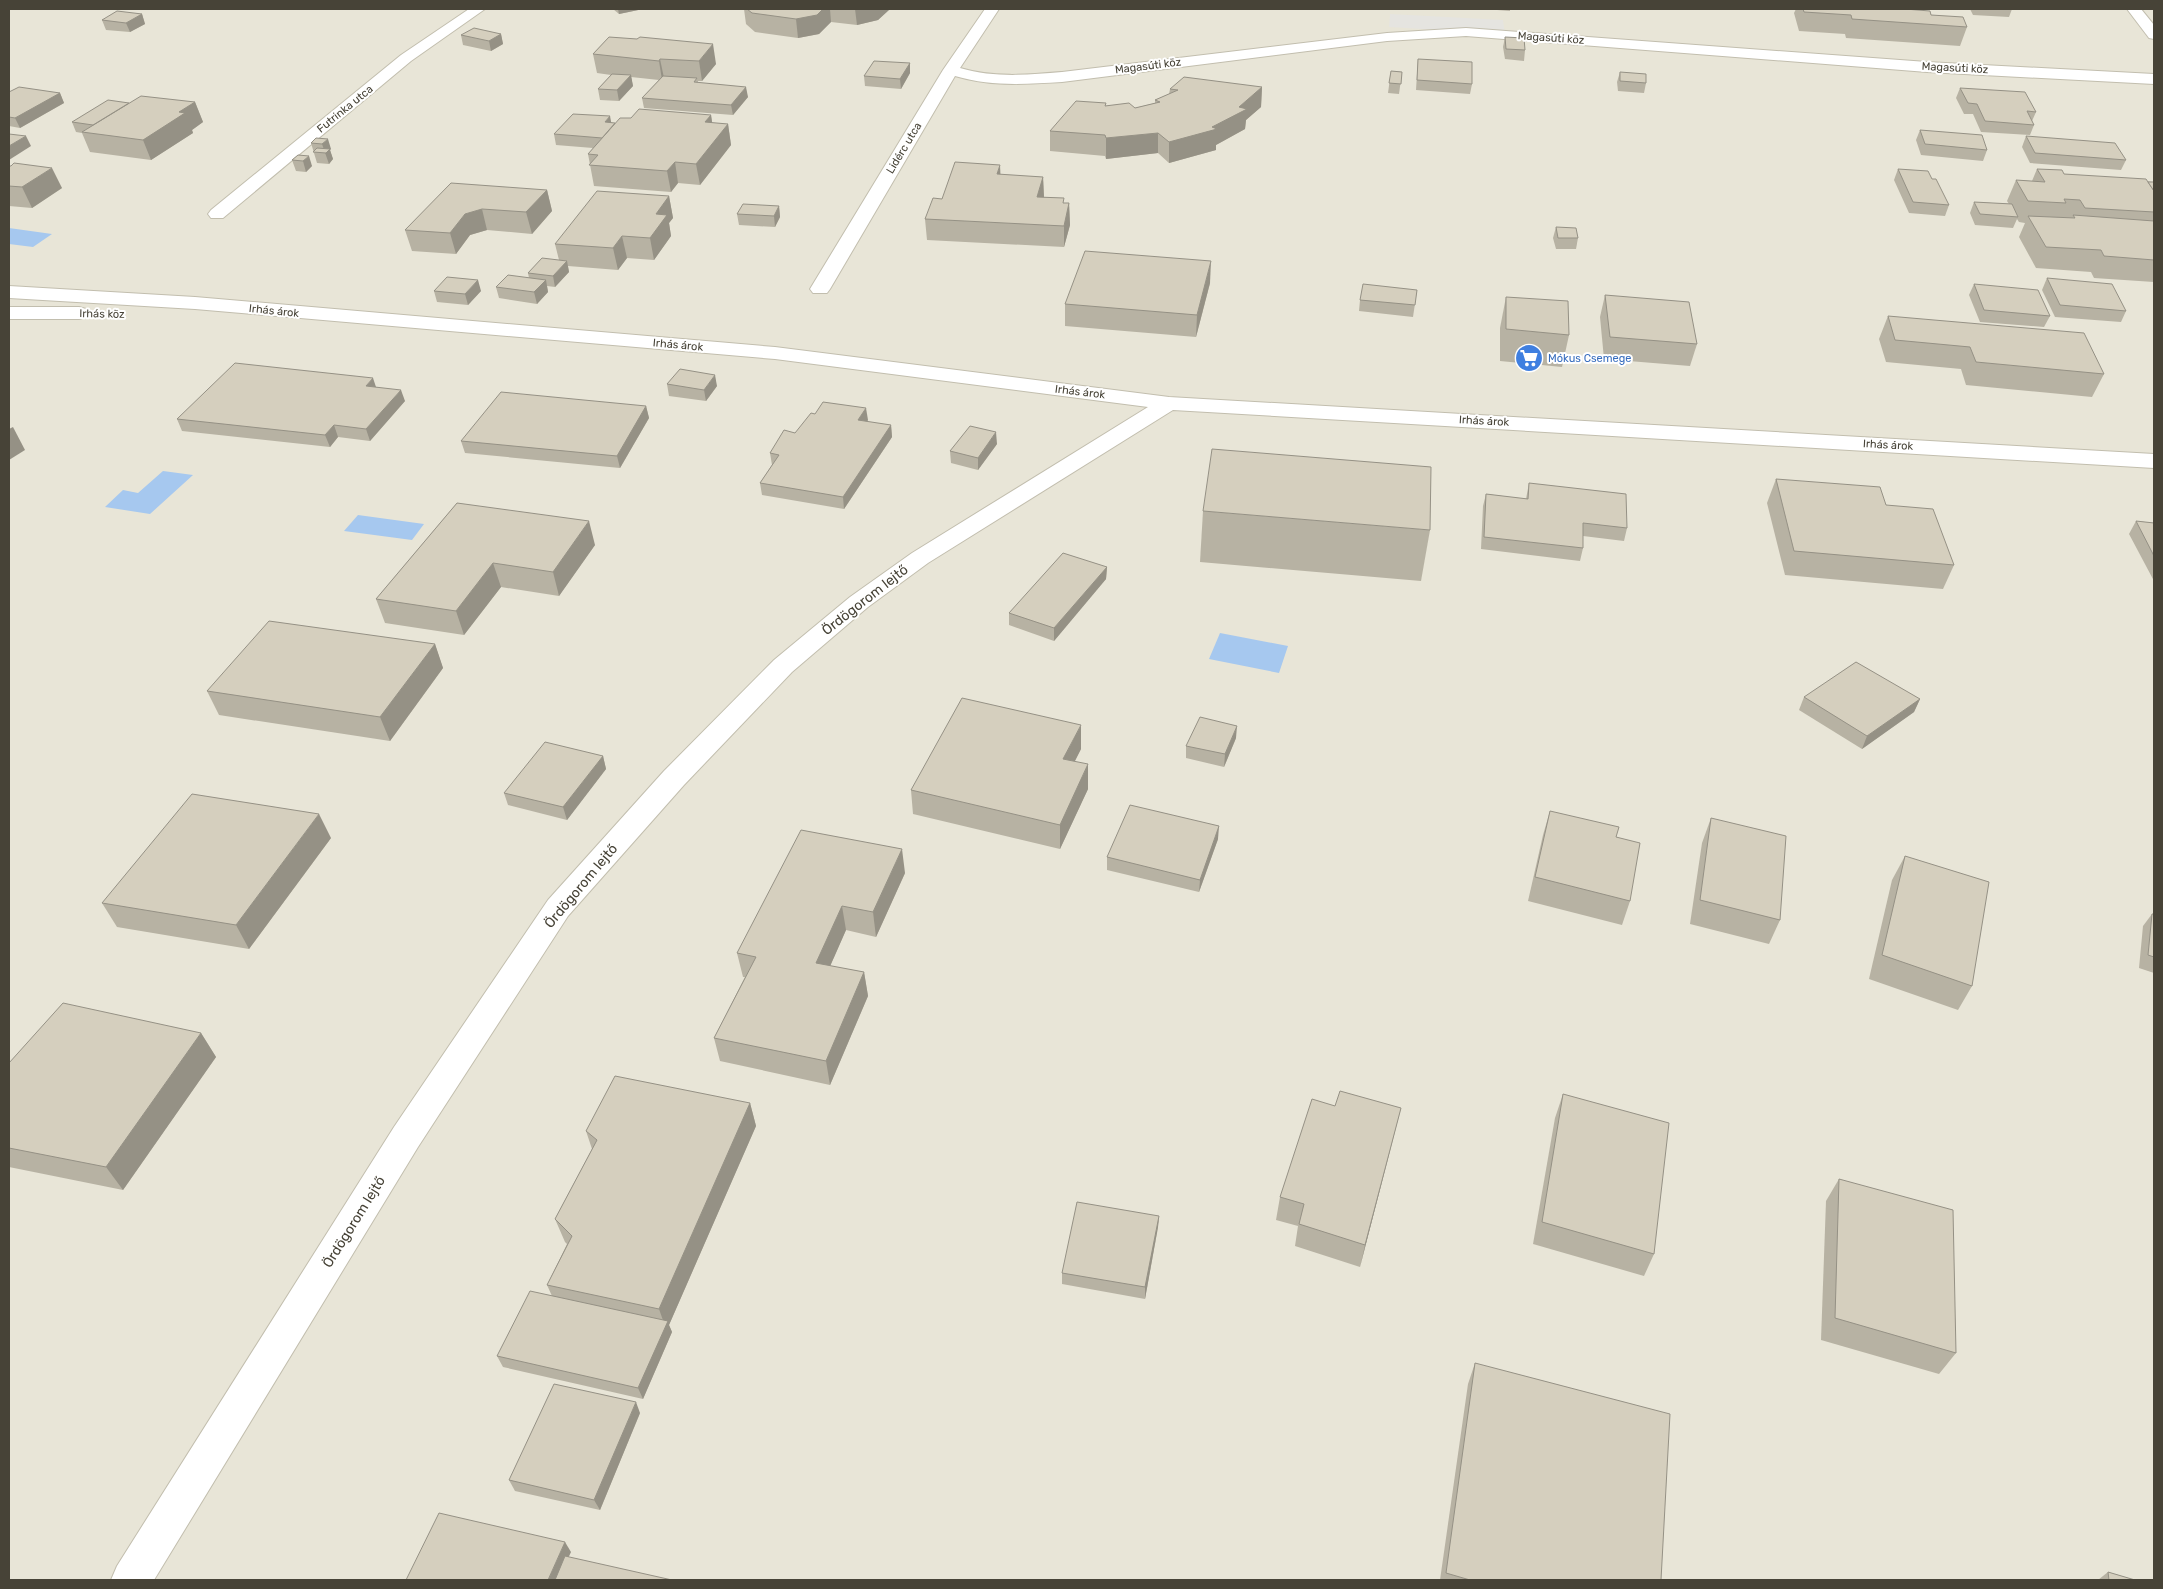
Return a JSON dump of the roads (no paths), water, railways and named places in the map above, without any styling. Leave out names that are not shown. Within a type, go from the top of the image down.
[{"type":"street","name":"Futrinka utca","points":[[216,214],[406,58],[478,9]]},
{"type":"street","name":"Lidérc utca","points":[[820,289],[950,70],[992,9]]},
{"type":"street","points":[[2134,9],[2154,35]]},
{"type":"street","name":"Magasúti köz","points":[[950,70],[981,79],[1018,80],[1062,77],[1387,37],[1466,32],[1927,66],[2154,79]]},
{"type":"street","name":"Irhás árok","points":[[9,292],[195,303],[775,353],[1169,403],[2154,461]]},
{"type":"street","name":"Irhás köz","points":[[9,313],[143,314],[195,303]]},
{"type":"street","name":"Ördögorom lejtő","points":[[131,1580],[406,1137],[558,908],[674,778],[776,673],[859,602],[920,558],[1169,403]]},
{"type":"water","points":[[9,228],[52,234],[33,247],[9,244]]},
{"type":"water","points":[[163,471],[193,475],[150,514],[105,507],[123,490],[138,493]]},
{"type":"water","points":[[358,515],[424,524],[412,540],[344,531]]},
{"type":"water","points":[[1220,633],[1288,646],[1279,673],[1209,659]]},
{"type":"place","name":"Mókus Csemege","points":[[1529,358]]}]
